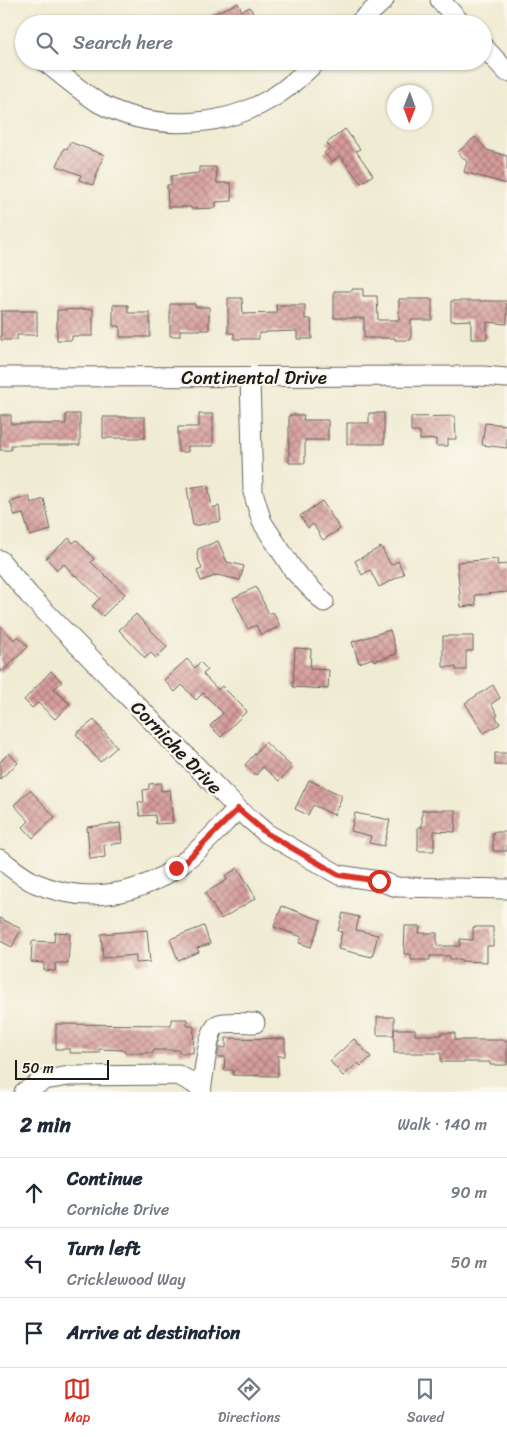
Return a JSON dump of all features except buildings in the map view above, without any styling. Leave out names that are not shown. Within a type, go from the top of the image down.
[{"type":"street","points":[[368,15],[384,0]]},
{"type":"street","points":[[440,0],[454,15]]},
{"type":"street","points":[[492,56],[507,72]]},
{"type":"street","points":[[56,70],[100,103],[117,110],[148,119],[192,123],[235,114],[272,98],[291,85],[307,70]]},
{"type":"street","name":"Continental Drive","points":[[0,377],[483,376],[507,378]]},
{"type":"street","points":[[250,377],[252,492],[262,522],[294,571],[324,602]]},
{"type":"street","name":"Corniche Drive","points":[[0,560],[29,595],[238,809],[266,833],[339,875],[379,881],[397,887],[507,889]]},
{"type":"street","points":[[0,859],[33,882],[65,893],[82,895],[121,893],[141,887],[176,868],[187,860],[238,809]]},
{"type":"street","points":[[202,1091],[208,1040],[214,1028],[220,1024],[255,1023]]},
{"type":"street","points":[[24,1092],[45,1080],[69,1076],[178,1075],[195,1084],[202,1091]]},
{"type":"route","points":[[176,868],[187,860],[238,809],[266,833],[339,875],[379,881]]}]
